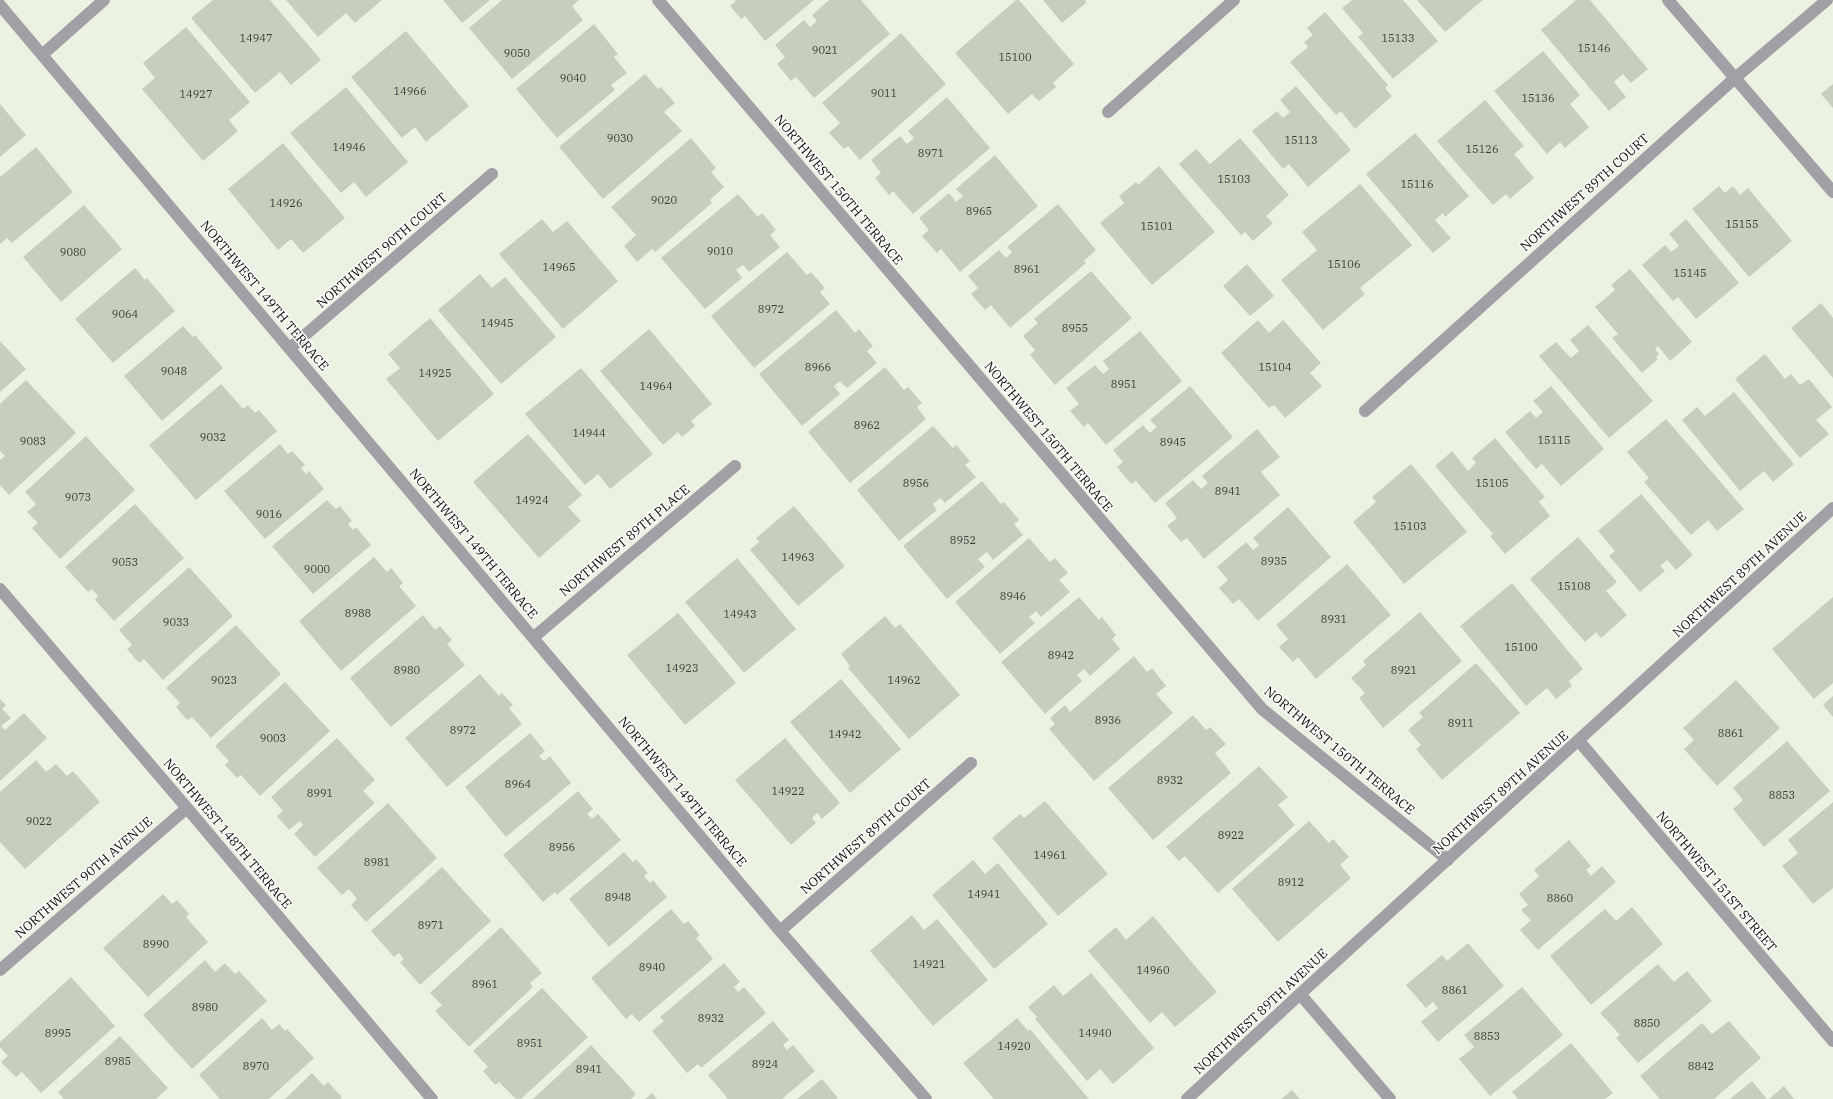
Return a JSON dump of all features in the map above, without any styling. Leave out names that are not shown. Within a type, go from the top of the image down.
[{"type":"street","points":[[42,55],[104,0]]},
{"type":"street","name":"NORTHWEST 150TH TERRACE","points":[[658,0],[1262,709],[1448,860]]},
{"type":"street","points":[[1108,112],[1234,0]]},
{"type":"street","points":[[1668,0],[1833,192]]},
{"type":"street","name":"NORTHWEST 89TH COURT","points":[[1365,411],[1735,78],[1827,0]]},
{"type":"street","name":"NORTHWEST 149TH TERRACE","points":[[0,5],[534,637],[780,931],[926,1099]]},
{"type":"street","name":"NORTHWEST 90TH COURT","points":[[290,348],[492,174]]},
{"type":"street","name":"NORTHWEST 89TH PLACE","points":[[534,637],[735,466]]},
{"type":"street","name":"NORTHWEST 89TH AVENUE","points":[[1187,1099],[1833,508]]},
{"type":"street","name":"NORTHWEST 148TH TERRACE","points":[[0,589],[432,1099]]},
{"type":"street","name":"NORTHWEST 151ST STREET","points":[[1579,742],[1833,1041]]},
{"type":"street","name":"NORTHWEST 89TH COURT","points":[[780,931],[971,763]]},
{"type":"street","name":"NORTHWEST 90TH AVENUE","points":[[0,970],[187,808]]},
{"type":"street","points":[[1300,994],[1390,1099]]},
{"type":"building","points":[[213,0],[270,0],[321,60],[291,85],[280,72],[255,93],[191,18]]},
{"type":"building","points":[[286,0],[382,0],[355,23],[346,13],[318,37]]},
{"type":"building","points":[[443,0],[490,0],[462,23]]},
{"type":"building","points":[[502,0],[579,0],[572,6],[583,20],[512,79],[469,28]]},
{"type":"building","points":[[735,0],[814,0],[765,41],[745,16],[741,19],[730,6],[736,1]]},
{"type":"building","points":[[829,0],[861,0],[890,34],[814,98],[796,77],[791,81],[777,64],[785,57],[775,45],[804,20],[810,27],[817,21],[812,15]]},
{"type":"building","points":[[1016,0],[1019,0],[1074,64],[1053,83],[1056,87],[1039,101],[1032,94],[1008,114],[955,53]]},
{"type":"building","points":[[1043,0],[1085,0],[1087,2],[1062,23]]},
{"type":"building","points":[[1352,0],[1403,0],[1438,41],[1393,79],[1358,37],[1363,33],[1342,8]]},
{"type":"building","points":[[1417,0],[1483,0],[1445,32]]},
{"type":"building","points":[[1576,0],[1590,0],[1648,69],[1631,83],[1623,74],[1614,82],[1626,97],[1609,111],[1541,30]]},
{"type":"building","points":[[1325,12],[1388,85],[1385,88],[1392,96],[1355,129],[1341,111],[1336,115],[1290,62],[1308,47],[1304,42],[1313,35],[1307,28]]},
{"type":"building","points":[[594,24],[618,54],[614,57],[627,73],[611,85],[615,90],[557,138],[516,89]]},
{"type":"building","points":[[186,27],[250,102],[229,120],[238,131],[203,161],[142,89],[155,78],[143,63]]},
{"type":"building","points":[[406,31],[469,106],[426,142],[415,127],[402,138],[351,77]]},
{"type":"building","points":[[901,33],[946,84],[860,160],[848,146],[844,149],[829,133],[840,123],[822,103]]},
{"type":"building","points":[[1543,51],[1580,95],[1570,104],[1589,127],[1565,148],[1560,142],[1547,154],[1494,91]]},
{"type":"building","points":[[645,74],[658,89],[661,87],[675,103],[664,112],[682,131],[603,199],[559,147]]},
{"type":"building","points":[[1833,84],[1833,108],[1821,94]]},
{"type":"building","points":[[1296,86],[1351,150],[1308,187],[1289,164],[1283,169],[1252,131],[1277,111],[1283,118],[1290,112],[1280,100]]},
{"type":"building","points":[[346,87],[408,162],[366,197],[354,182],[341,193],[290,133]]},
{"type":"building","points":[[947,97],[990,148],[913,214],[893,191],[889,195],[875,178],[881,173],[871,160],[900,136],[907,144],[914,138],[908,131]]},
{"type":"building","points":[[1485,100],[1524,146],[1514,154],[1534,178],[1510,199],[1506,194],[1493,205],[1437,141]]},
{"type":"building","points":[[0,104],[26,135],[0,157]]},
{"type":"building","points":[[1415,133],[1469,196],[1445,217],[1443,213],[1435,220],[1451,238],[1433,253],[1366,174]]},
{"type":"building","points":[[691,138],[716,168],[711,172],[724,187],[710,200],[712,203],[655,252],[652,249],[637,262],[624,246],[636,235],[611,207]]},
{"type":"building","points":[[1240,138],[1289,195],[1266,216],[1273,223],[1253,241],[1245,232],[1241,235],[1179,164],[1196,149],[1210,164]]},
{"type":"building","points":[[283,143],[345,218],[303,253],[291,239],[278,250],[228,189]]},
{"type":"building","points":[[36,147],[73,192],[12,243],[7,238],[0,244],[0,177]]},
{"type":"building","points":[[995,155],[1038,206],[960,272],[941,249],[937,253],[922,236],[929,230],[919,218],[949,193],[956,202],[963,196],[956,189]]},
{"type":"building","points":[[1159,166],[1215,232],[1152,285],[1100,223],[1124,203],[1119,196],[1136,182],[1138,185]]},
{"type":"building","points":[[1360,184],[1412,245],[1360,288],[1365,294],[1323,330],[1281,280],[1317,250],[1302,232]]},
{"type":"building","points":[[1719,186],[1725,193],[1733,186],[1740,195],[1748,188],[1792,241],[1749,277],[1692,209]]},
{"type":"building","points":[[738,194],[758,217],[762,213],[776,230],[770,235],[780,247],[749,272],[743,265],[736,270],[742,278],[705,309],[661,258]]},
{"type":"building","points":[[1058,204],[1096,250],[1084,261],[1086,263],[1010,328],[991,305],[985,310],[971,294],[978,288],[968,276],[999,250],[1006,258],[1012,252],[1007,247]]},
{"type":"building","points":[[84,205],[122,249],[61,302],[23,257]]},
{"type":"building","points":[[542,219],[553,232],[567,221],[618,281],[563,329],[499,254]]},
{"type":"building","points":[[1686,219],[1739,283],[1696,319],[1678,297],[1673,301],[1642,265],[1665,245],[1671,252],[1679,246],[1669,234]]},
{"type":"building","points":[[787,252],[807,275],[811,272],[825,288],[820,292],[830,304],[754,368],[711,316]]},
{"type":"building","points":[[1247,264],[1274,296],[1250,316],[1223,286]]},
{"type":"building","points":[[135,268],[145,280],[147,278],[175,311],[113,363],[75,319]]},
{"type":"building","points":[[1630,269],[1692,342],[1670,361],[1658,346],[1655,349],[1659,354],[1656,357],[1658,359],[1642,373],[1612,338],[1618,334],[1595,307],[1615,290],[1611,285]]},
{"type":"building","points":[[1091,271],[1132,318],[1055,385],[1030,355],[1035,350],[1023,336],[1038,323],[1034,319]]},
{"type":"building","points":[[480,274],[492,288],[505,277],[556,337],[501,384],[438,310]]},
{"type":"building","points":[[1821,303],[1833,318],[1833,378],[1791,328]]},
{"type":"building","points":[[836,310],[855,333],[859,329],[873,346],[867,351],[877,363],[847,388],[840,381],[834,386],[840,394],[802,426],[759,374]]},
{"type":"building","points":[[430,318],[494,394],[438,441],[386,379],[400,368],[388,354]]},
{"type":"building","points":[[1258,320],[1269,333],[1283,320],[1321,363],[1310,373],[1322,386],[1285,418],[1274,405],[1269,408],[1221,353]]},
{"type":"building","points":[[1588,325],[1653,401],[1609,438],[1539,356],[1556,342],[1571,358],[1579,351],[1570,340]]},
{"type":"building","points":[[183,326],[193,337],[195,335],[223,368],[162,421],[124,376]]},
{"type":"building","points":[[649,329],[712,404],[691,421],[695,426],[682,437],[678,432],[663,445],[600,371]]},
{"type":"building","points":[[1140,331],[1182,381],[1106,445],[1088,423],[1084,427],[1070,411],[1079,404],[1066,388],[1095,365],[1103,374],[1109,369],[1103,361]]},
{"type":"building","points":[[0,341],[26,369],[0,392]]},
{"type":"building","points":[[1765,354],[1785,379],[1791,374],[1800,385],[1809,379],[1832,407],[1816,420],[1829,434],[1800,458],[1735,379]]},
{"type":"building","points":[[885,367],[904,390],[908,387],[922,403],[917,407],[926,419],[850,483],[808,432]]},
{"type":"building","points":[[581,368],[653,454],[610,489],[598,474],[585,485],[525,414]]},
{"type":"building","points":[[26,380],[76,433],[9,495],[0,485],[0,460],[5,456],[0,451],[0,404]]},
{"type":"building","points":[[221,384],[243,409],[248,405],[255,413],[259,410],[277,431],[196,500],[149,445]]},
{"type":"building","points":[[1190,386],[1233,437],[1155,503],[1136,481],[1131,484],[1117,467],[1123,462],[1113,450],[1143,425],[1150,433],[1157,427],[1150,420]]},
{"type":"building","points":[[1551,386],[1604,449],[1561,486],[1542,464],[1536,469],[1505,432],[1530,411],[1536,418],[1543,412],[1533,401]]},
{"type":"building","points":[[1734,392],[1794,464],[1773,482],[1764,471],[1740,491],[1682,420],[1697,407],[1705,416]]},
{"type":"building","points":[[1666,419],[1744,509],[1717,531],[1708,520],[1691,535],[1644,482],[1649,478],[1627,452]]},
{"type":"building","points":[[933,426],[953,448],[956,445],[970,461],[965,465],[976,477],[945,503],[940,498],[933,504],[937,510],[899,541],[857,490]]},
{"type":"building","points":[[1257,429],[1280,457],[1261,472],[1280,495],[1204,559],[1187,538],[1181,542],[1167,526],[1177,518],[1165,503],[1193,480],[1201,489],[1208,483],[1202,476]]},
{"type":"building","points":[[528,434],[582,495],[568,507],[581,521],[539,558],[473,482]]},
{"type":"building","points":[[86,436],[135,490],[60,559],[32,528],[38,523],[27,512],[36,504],[25,492]]},
{"type":"building","points":[[1495,438],[1545,497],[1539,502],[1550,516],[1505,554],[1490,536],[1493,534],[1435,466],[1452,451],[1468,471],[1476,463],[1472,458]]},
{"type":"building","points":[[280,444],[288,454],[292,451],[305,465],[301,468],[306,474],[309,471],[324,489],[265,539],[224,491]]},
{"type":"building","points":[[1411,464],[1467,532],[1404,584],[1353,522],[1376,502],[1372,497]]},
{"type":"building","points":[[982,481],[1001,504],[1004,502],[1019,520],[1014,524],[1023,535],[993,560],[987,552],[978,559],[985,567],[947,599],[903,546]]},
{"type":"building","points":[[1641,494],[1693,555],[1676,570],[1667,560],[1660,566],[1665,571],[1640,592],[1609,556],[1615,551],[1598,531]]},
{"type":"building","points":[[327,500],[336,509],[340,506],[352,521],[348,524],[353,530],[356,527],[371,545],[313,594],[272,546]]},
{"type":"building","points":[[135,504],[184,558],[114,621],[95,600],[98,596],[92,589],[88,592],[65,567]]},
{"type":"building","points":[[794,506],[845,566],[798,606],[750,550],[759,542],[756,538]]},
{"type":"building","points":[[1288,507],[1331,557],[1258,621],[1239,599],[1233,604],[1219,588],[1228,580],[1217,567],[1246,542],[1253,550],[1259,545],[1253,538]]},
{"type":"building","points":[[1578,537],[1617,582],[1606,591],[1627,615],[1601,638],[1596,632],[1585,642],[1530,579]]},
{"type":"building","points":[[1029,538],[1050,562],[1055,558],[1068,573],[1059,580],[1070,592],[1041,617],[1036,611],[1029,617],[1035,623],[1000,654],[955,602]]},
{"type":"building","points":[[374,557],[387,572],[391,568],[403,583],[399,586],[416,606],[341,671],[299,621]]},
{"type":"building","points":[[737,558],[796,629],[744,673],[685,602]]},
{"type":"building","points":[[1347,564],[1391,615],[1316,679],[1298,657],[1293,662],[1279,647],[1288,639],[1276,625]]},
{"type":"building","points":[[189,567],[233,616],[163,680],[144,659],[139,663],[127,649],[132,645],[119,630]]},
{"type":"building","points":[[1512,583],[1583,669],[1569,681],[1572,686],[1556,699],[1547,688],[1526,706],[1460,626]]},
{"type":"building","points":[[1079,597],[1099,620],[1102,617],[1116,635],[1112,639],[1120,649],[1090,676],[1084,669],[1077,675],[1082,681],[1045,714],[1001,662]]},
{"type":"building","points":[[1833,597],[1833,683],[1814,699],[1772,649]]},
{"type":"building","points":[[1420,612],[1462,661],[1383,728],[1359,698],[1365,693],[1351,678],[1366,665],[1363,661]]},
{"type":"building","points":[[678,613],[736,683],[685,725],[627,655]]},
{"type":"building","points":[[423,615],[435,630],[440,626],[452,640],[447,644],[465,665],[391,727],[350,678]]},
{"type":"building","points":[[885,616],[895,628],[900,624],[960,695],[909,739],[848,668],[850,666],[841,654]]},
{"type":"building","points":[[236,625],[281,674],[211,738],[192,717],[187,720],[176,707],[180,703],[166,688]]},
{"type":"building","points":[[1134,656],[1147,672],[1152,668],[1166,686],[1156,694],[1173,713],[1094,781],[1049,729],[1055,724],[1050,718],[1065,705],[1070,712]]},
{"type":"building","points":[[1476,663],[1520,713],[1442,780],[1416,749],[1421,745],[1408,730],[1423,717],[1419,713]]},
{"type":"building","points":[[480,674],[499,696],[502,693],[513,705],[509,708],[522,724],[447,787],[405,738]]},
{"type":"building","points":[[841,679],[901,749],[850,793],[790,722]]},
{"type":"building","points":[[1736,680],[1780,728],[1717,786],[1684,749],[1694,740],[1683,728]]},
{"type":"building","points":[[285,682],[330,731],[260,796],[241,775],[237,778],[225,765],[229,761],[215,746]]},
{"type":"building","points":[[1833,696],[1833,717],[1823,705]]},
{"type":"building","points":[[0,699],[6,705],[2,709],[11,718],[1,726],[5,730],[24,713],[47,738],[0,781]]},
{"type":"building","points":[[1193,715],[1206,730],[1210,727],[1226,744],[1215,753],[1231,773],[1153,840],[1108,788]]},
{"type":"building","points":[[530,733],[545,751],[539,756],[544,761],[550,756],[571,783],[506,837],[465,787]]},
{"type":"building","points":[[337,738],[375,780],[363,791],[375,803],[315,857],[294,834],[303,825],[300,821],[289,830],[277,816],[283,811],[271,797]]},
{"type":"building","points":[[785,738],[840,803],[822,819],[817,813],[812,818],[816,823],[791,845],[735,780]]},
{"type":"building","points":[[1787,741],[1830,791],[1764,847],[1733,809],[1743,800],[1733,788]]},
{"type":"building","points":[[36,760],[46,772],[56,764],[67,776],[73,771],[100,802],[25,869],[0,842],[0,792]]},
{"type":"building","points":[[1259,766],[1288,797],[1278,805],[1295,825],[1218,893],[1185,856],[1179,861],[1166,847]]},
{"type":"building","points":[[578,791],[593,809],[587,814],[592,819],[598,814],[621,840],[557,895],[555,892],[543,902],[503,855]]},
{"type":"building","points":[[1045,801],[1108,874],[1058,916],[992,838],[1020,814],[1024,818]]},
{"type":"building","points":[[1833,802],[1833,888],[1813,904],[1782,866],[1798,853],[1788,840]]},
{"type":"building","points":[[388,803],[437,858],[366,922],[351,905],[357,899],[349,889],[342,895],[317,868]]},
{"type":"building","points":[[1309,821],[1329,843],[1333,839],[1349,857],[1340,865],[1351,878],[1278,942],[1232,889]]},
{"type":"building","points":[[1569,840],[1591,866],[1586,870],[1591,876],[1602,866],[1616,882],[1538,950],[1520,930],[1531,920],[1521,910],[1528,905],[1519,894],[1539,876],[1534,870]]},
{"type":"building","points":[[624,852],[633,862],[636,859],[648,873],[644,876],[650,883],[653,880],[667,897],[609,947],[569,899]]},
{"type":"building","points":[[973,860],[985,874],[998,863],[1048,924],[994,969],[932,895]]},
{"type":"building","points":[[442,867],[491,921],[420,985],[400,962],[404,959],[399,953],[394,957],[371,931]]},
{"type":"building","points":[[163,894],[172,904],[177,900],[189,914],[186,917],[208,942],[148,997],[103,948]]},
{"type":"building","points":[[1632,907],[1663,944],[1591,1005],[1550,956],[1605,909],[1616,921]]},
{"type":"building","points":[[671,909],[684,924],[688,921],[700,935],[696,938],[713,959],[639,1022],[632,1014],[626,1019],[591,978]]},
{"type":"building","points":[[912,915],[924,930],[937,919],[988,980],[933,1026],[870,951]]},
{"type":"building","points":[[1153,916],[1217,992],[1175,1027],[1162,1012],[1150,1023],[1088,951],[1116,927],[1126,940]]},
{"type":"building","points":[[501,927],[542,973],[530,983],[533,987],[469,1047],[435,1011],[442,1005],[430,993]]},
{"type":"building","points":[[1468,943],[1504,986],[1438,1042],[1421,1022],[1438,1008],[1433,1002],[1426,1008],[1406,985],[1442,955],[1447,961]]},
{"type":"building","points":[[205,960],[215,972],[225,963],[235,974],[239,971],[267,1001],[192,1069],[143,1015]]},
{"type":"building","points":[[724,963],[740,982],[734,987],[738,992],[744,987],[766,1013],[701,1068],[698,1064],[687,1073],[652,1031],[664,1021],[660,1017]]},
{"type":"building","points":[[1658,964],[1674,982],[1687,971],[1712,1001],[1638,1063],[1616,1038],[1620,1035],[1600,1013]]},
{"type":"building","points":[[1091,973],[1154,1048],[1113,1084],[1100,1069],[1087,1081],[1035,1019],[1037,1017],[1028,1007],[1054,985],[1063,996]]},
{"type":"building","points":[[71,977],[115,1026],[41,1093],[22,1072],[16,1077],[1,1062],[8,1056],[0,1047],[0,1042]]},
{"type":"building","points":[[1522,987],[1563,1035],[1490,1096],[1459,1059],[1474,1047],[1464,1035]]},
{"type":"building","points":[[542,988],[588,1037],[521,1099],[516,1099],[499,1082],[495,1085],[483,1071],[488,1067],[473,1051]]},
{"type":"building","points":[[262,1018],[272,1030],[279,1024],[285,1031],[287,1029],[314,1058],[269,1099],[220,1099],[199,1075]]},
{"type":"building","points":[[1017,1018],[1028,1031],[1030,1029],[1089,1099],[994,1099],[963,1063]]},
{"type":"building","points":[[773,1021],[789,1040],[783,1045],[787,1050],[793,1045],[815,1071],[782,1099],[728,1099],[708,1075]]},
{"type":"building","points":[[1729,1021],[1761,1058],[1714,1099],[1660,1099],[1640,1076],[1702,1023],[1712,1034]]},
{"type":"building","points":[[120,1036],[168,1088],[156,1099],[64,1099],[58,1092]]},
{"type":"building","points":[[1571,1043],[1613,1093],[1605,1099],[1518,1099],[1512,1092]]},
{"type":"building","points":[[591,1045],[636,1094],[631,1099],[533,1099]]},
{"type":"building","points":[[312,1073],[324,1086],[328,1082],[342,1097],[340,1099],[285,1099]]},
{"type":"building","points":[[822,1079],[838,1098],[797,1099]]},
{"type":"building","points":[[1752,1081],[1767,1099],[1730,1099]]},
{"type":"building","points":[[1784,1086],[1794,1099],[1769,1099]]},
{"type":"building","points":[[1292,1090],[1300,1099],[1281,1099]]},
{"type":"building","points":[[652,1093],[657,1099],[645,1099]]}]
